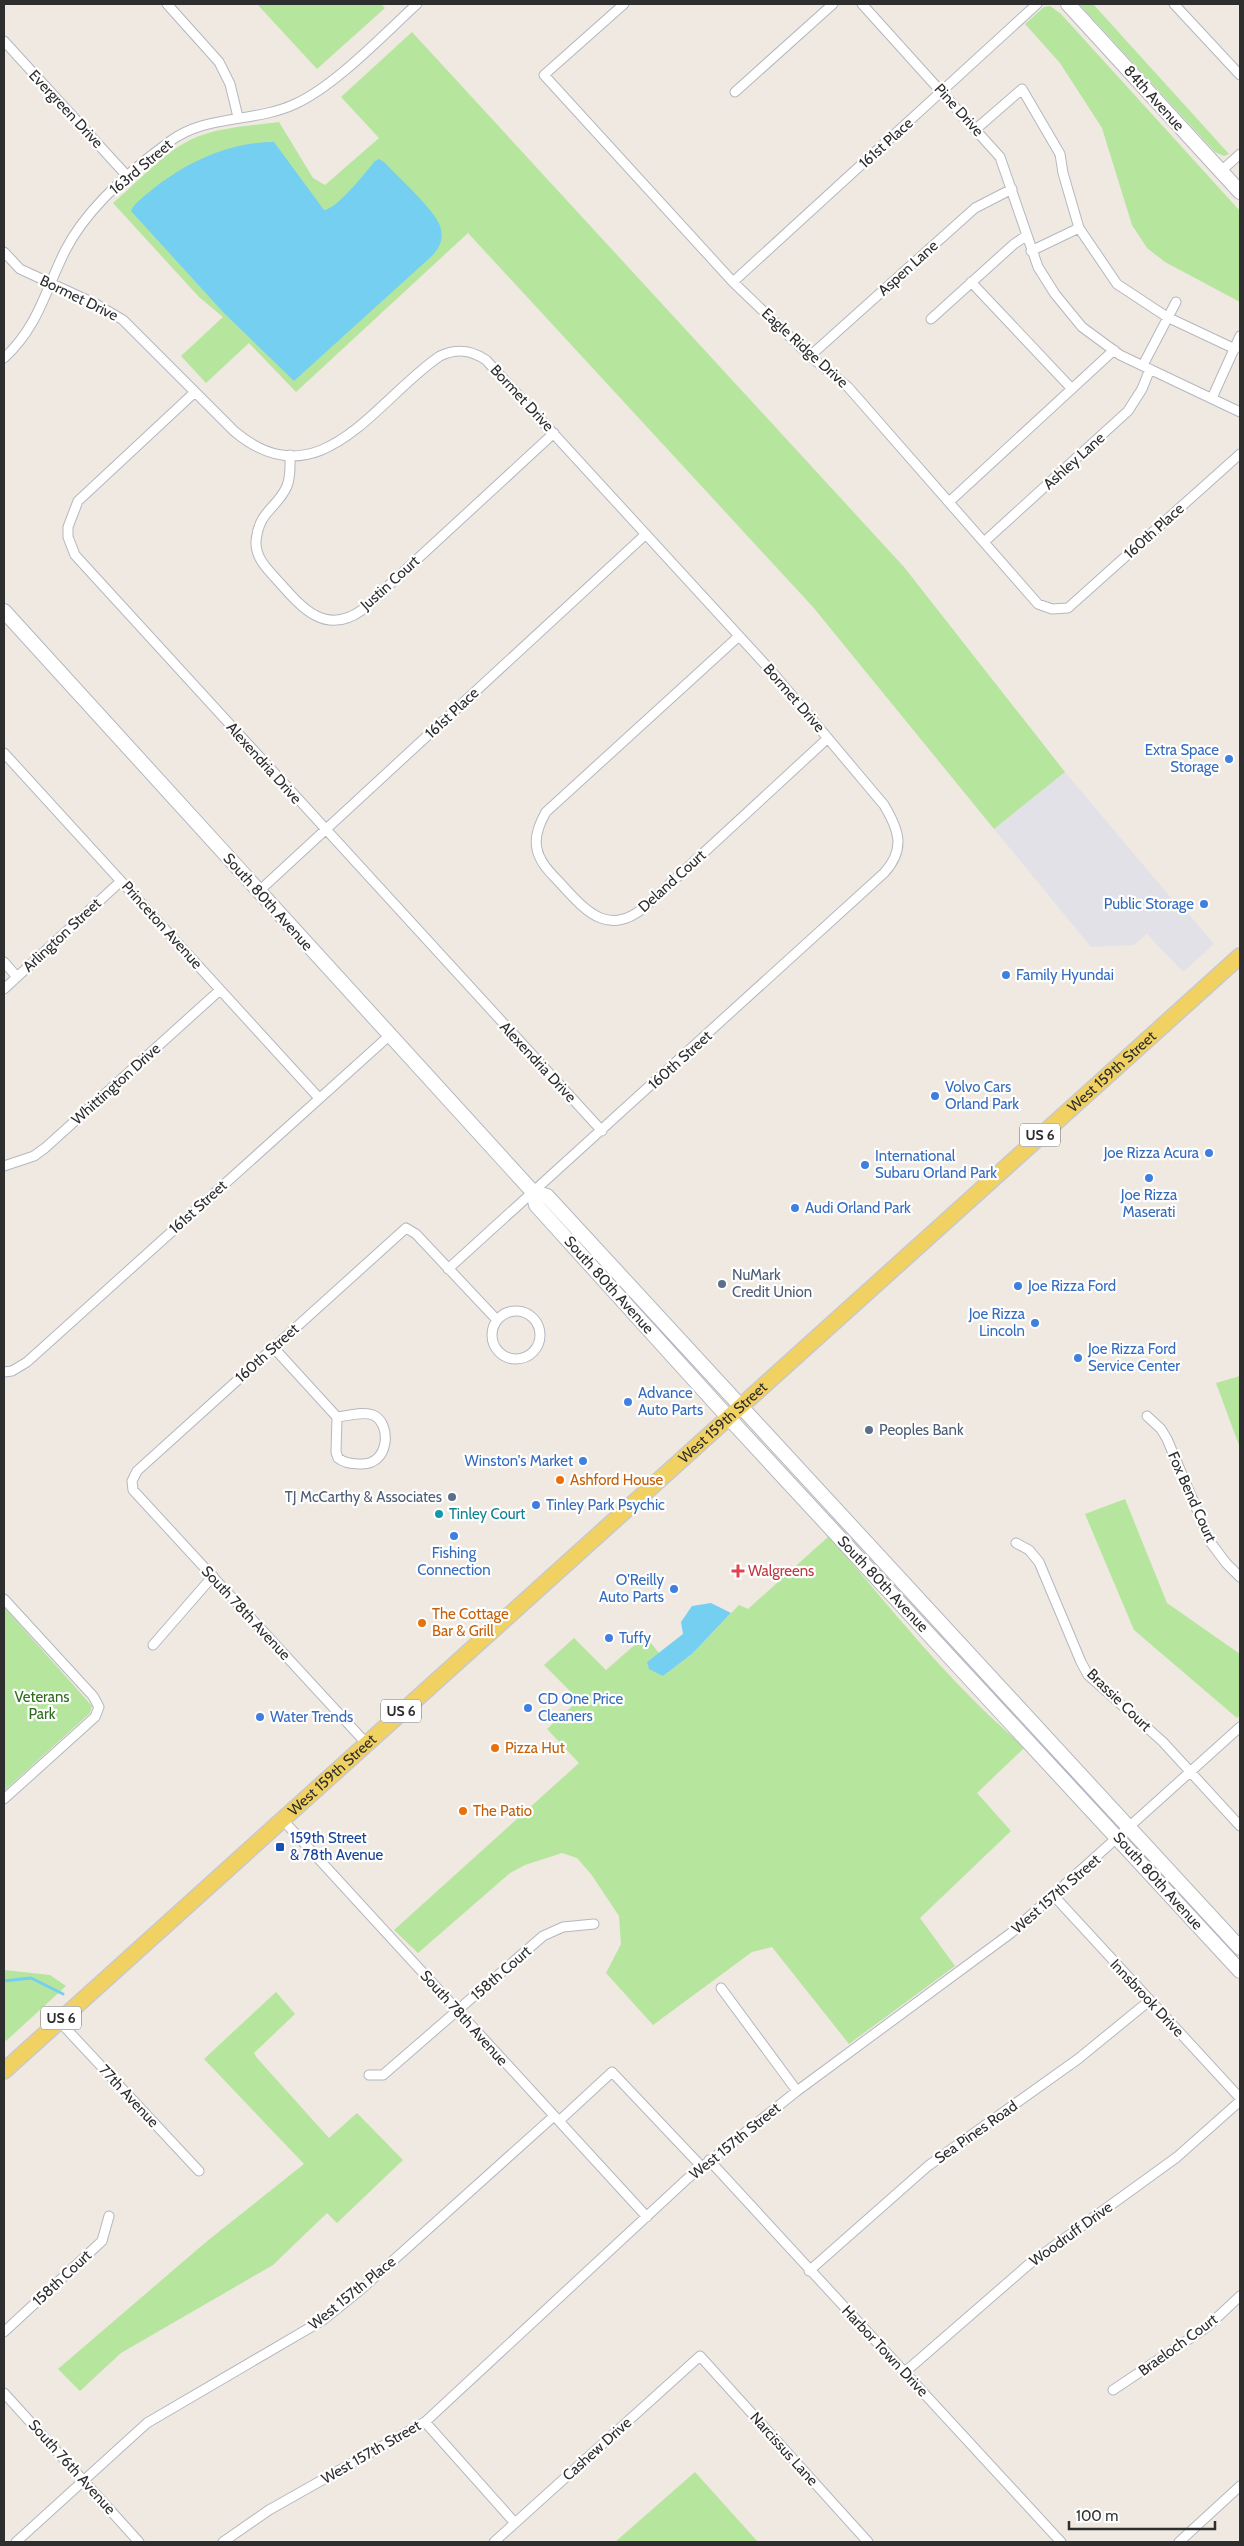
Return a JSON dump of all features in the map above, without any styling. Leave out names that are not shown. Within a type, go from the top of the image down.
[{"type":"main road","name":"West 159th Street","points":[[4,2070],[727,1416],[1240,956]]},
{"type":"street","points":[[167,4],[219,62],[230,84],[238,117]]},
{"type":"street","name":"163rd Street","points":[[4,358],[22,341],[32,325],[66,250],[85,220],[128,176],[176,137],[197,127],[284,108],[314,94],[417,4]]},
{"type":"street","name":"Eagle Ridge Drive","points":[[624,4],[544,75],[733,282],[810,356],[848,387],[1038,604],[1052,609],[1068,608]]},
{"type":"street","points":[[735,92],[833,4]]},
{"type":"street","name":"Pine Drive","points":[[862,4],[1000,157],[1031,251],[1055,294],[1077,321],[1114,350],[1240,412]]},
{"type":"street","name":"161st Place","points":[[733,282],[943,92],[1037,4]]},
{"type":"street","name":"84th Avenue","points":[[1068,4],[1240,192]]},
{"type":"street","points":[[1174,4],[1240,75]]},
{"type":"street","name":"Evergreen Drive","points":[[4,41],[128,176]]},
{"type":"street","points":[[976,129],[1022,89],[1060,154],[1063,173],[1079,228],[1117,284],[1167,317],[1235,348]]},
{"type":"street","points":[[1221,171],[1240,154]]},
{"type":"street","name":"Aspen Lane","points":[[810,356],[975,208],[1012,189]]},
{"type":"street","points":[[1031,251],[1079,228]]},
{"type":"street","points":[[931,319],[1014,244],[1026,236]]},
{"type":"street","name":"Bormet Drive","points":[[4,252],[20,269],[51,285],[96,304],[123,320],[156,350],[195,392],[244,439],[264,449],[290,455],[312,453],[342,441],[430,362],[448,352],[468,351],[486,360],[739,636],[828,738],[884,805],[897,830],[898,842]]},
{"type":"street","points":[[971,282],[1072,389]]},
{"type":"street","name":"Ashley Lane","points":[[984,542],[1128,411],[1142,389],[1146,367],[1167,317],[1176,302]]},
{"type":"street","points":[[1212,398],[1240,336]]},
{"type":"street","points":[[949,502],[1114,350]]},
{"type":"street","name":"Alexendria Drive","points":[[195,392],[78,501],[68,527],[71,547],[79,560],[602,1131]]},
{"type":"street","name":"Justin Court","points":[[290,455],[288,484],[260,520],[257,550],[262,563],[301,608],[316,616],[332,620],[349,617],[362,610],[554,433]]},
{"type":"street","name":"160th Place","points":[[1068,608],[1240,454]]},
{"type":"street","name":"161st Place","points":[[258,892],[646,534]]},
{"type":"street","name":"South 80th Avenue","points":[[4,611],[258,892],[534,1192],[547,1196],[741,1404],[1240,1948]]},
{"type":"street","name":"Deland Court","points":[[739,636],[546,812],[540,822],[536,842],[537,851],[545,867],[590,914],[610,920],[632,916],[648,904],[828,738]]},
{"type":"street","name":"Princeton Avenue","points":[[4,753],[319,1098]]},
{"type":"street","name":"160th Street","points":[[132,1481],[137,1472],[406,1228],[416,1234],[448,1269],[884,873],[895,858],[898,842]]},
{"type":"street","name":"Arlington Street","points":[[4,989],[121,881]]},
{"type":"street","points":[[4,962],[17,977]]},
{"type":"street","name":"Whittington Drive","points":[[4,1166],[34,1156],[45,1148],[220,990]]},
{"type":"street","name":"161st Street","points":[[4,1372],[12,1371],[27,1362],[390,1035]]},
{"type":"street","name":"South 80th Avenue","points":[[534,1192],[536,1205],[727,1416],[1240,1971]]},
{"type":"street","points":[[448,1269],[497,1320]]},
{"type":"street","points":[[516,1311],[530,1315],[539,1327],[539,1342],[535,1349],[522,1358],[505,1356],[494,1344],[493,1328],[497,1320],[509,1312],[516,1311]]},
{"type":"street","points":[[273,1347],[338,1417],[336,1452],[338,1458],[350,1464],[364,1464],[376,1461],[380,1457],[384,1441],[384,1425],[381,1421],[367,1413],[338,1417]]},
{"type":"street","name":"Fox Bend Court","points":[[1147,1416],[1161,1429],[1167,1439],[1211,1544],[1240,1577]]},
{"type":"street","name":"South 78th Avenue","points":[[132,1481],[133,1490],[366,1743]]},
{"type":"street","name":"Brassie Court","points":[[1016,1543],[1029,1550],[1039,1562],[1088,1675],[1163,1742],[1240,1826]]},
{"type":"street","points":[[153,1645],[213,1576]]},
{"type":"street","points":[[4,1599],[93,1696],[99,1708],[95,1717],[4,1799]]},
{"type":"street","name":"West 157th Street","points":[[223,2542],[270,2510],[425,2422],[709,2160],[797,2091],[978,1959],[1054,1896],[1240,1727]]},
{"type":"street","name":"South 78th Avenue","points":[[282,1819],[647,2217]]},
{"type":"street","name":"Innsbrook Drive","points":[[1054,1896],[1240,2099]]},
{"type":"street","name":"158th Court","points":[[369,2075],[383,2075],[543,1936],[563,1927],[594,1924]]},
{"type":"street","points":[[721,1988],[797,2091]]},
{"type":"street","name":"Sea Pines Road","points":[[809,2270],[928,2166],[1078,2059],[1149,2001]]},
{"type":"street","name":"77th Avenue","points":[[59,2021],[199,2171]]},
{"type":"street","name":"West 157th Place","points":[[16,2542],[147,2423],[323,2320],[358,2292],[556,2118],[612,2072],[702,2167]]},
{"type":"street","name":"Woodruff Drive","points":[[905,2372],[1034,2260],[1177,2157],[1240,2099]]},
{"type":"street","name":"Harbor Town Drive","points":[[709,2160],[1061,2542]]},
{"type":"street","name":"158th Court","points":[[4,2332],[102,2241],[109,2216]]},
{"type":"street","name":"Braeloch Court","points":[[1113,2390],[1207,2327],[1240,2296]]},
{"type":"street","name":"Cashew Drive","points":[[494,2542],[700,2356]]},
{"type":"street","name":"Narcissus Lane","points":[[700,2356],[868,2542]]},
{"type":"street","name":"South 76th Avenue","points":[[4,2393],[139,2542]]},
{"type":"street","points":[[425,2422],[515,2523]]},
{"type":"street","points":[[1179,2542],[1240,2486]]},
{"type":"shaded area","points":[[1065,772],[1172,899],[1175,898],[1214,944],[1183,972],[1147,934],[1134,945],[1091,947],[994,829]]},
{"type":"green space","points":[[257,4],[381,4],[385,8],[317,69]]},
{"type":"green space","points":[[1079,4],[1093,4],[1229,154],[1224,156],[1215,152]]},
{"type":"green space","points":[[1050,6],[1061,14],[1240,211],[1240,302],[1165,262],[1147,248],[1132,225],[1102,128],[1060,63],[1025,24],[1044,7]]},
{"type":"green space","points":[[412,32],[904,567],[1065,772],[994,829],[813,607],[468,233],[296,392],[249,343],[206,383],[181,356],[223,317],[199,297],[113,203],[160,161],[190,140],[211,132],[279,122],[313,178],[325,185],[379,138],[341,97]]},
{"type":"green space","points":[[1240,1376],[1240,1448],[1216,1383]]},
{"type":"green space","points":[[1125,1499],[1167,1603],[1240,1654],[1240,1715],[1237,1718],[1134,1630],[1085,1514]]},
{"type":"green space","points":[[829,1536],[947,1673],[998,1724],[1025,1747],[977,1793],[1011,1831],[920,1918],[955,1966],[849,2044],[772,1947],[752,1952],[653,2025],[606,1973],[621,1944],[619,1916],[591,1874],[577,1858],[562,1853],[525,1865],[510,1873],[418,1953],[394,1930],[579,1763],[547,1729],[579,1700],[544,1665],[574,1638],[606,1670],[645,1636],[659,1653],[647,1662],[663,1676],[692,1654],[739,1605],[748,1609]]},
{"type":"green space","name":"Veterans Park","points":[[4,1607],[92,1706],[90,1713],[4,1791]]},
{"type":"green space","points":[[4,1970],[50,1975],[66,1986],[6,2041],[4,2038]]},
{"type":"green space","points":[[276,1992],[295,2014],[254,2053],[257,2058],[329,2138],[357,2113],[403,2160],[337,2223],[327,2213],[273,2265],[121,2353],[80,2391],[58,2369],[206,2242],[304,2164],[204,2059]]},
{"type":"green space","points":[[695,2472],[758,2542],[615,2542]]},
{"type":"water","points":[[274,142],[324,210],[330,208],[343,197],[375,161],[379,159],[424,202],[437,219],[442,234],[438,249],[433,255],[294,381],[223,312],[131,211],[138,202],[166,179],[195,162],[225,150],[258,143]]},
{"type":"water","points":[[711,1603],[731,1613],[692,1654],[663,1676],[649,1669],[647,1662],[683,1634],[681,1622],[692,1606]]},
{"type":"waterway","points":[[4,1981],[31,1978],[63,1994]]},
{"type":"place","name":"Extra Space Storage","points":[[1229,759]]},
{"type":"place","name":"Public Storage","points":[[1204,904]]},
{"type":"place","name":"Family Hyundai","points":[[1006,975]]},
{"type":"place","name":"Volvo Cars Orland Park","points":[[935,1096]]},
{"type":"place","name":"Joe Rizza Acura","points":[[1209,1153]]},
{"type":"place","name":"International Subaru Orland Park","points":[[865,1165]]},
{"type":"place","name":"Joe Rizza Maserati","points":[[1149,1178]]},
{"type":"place","name":"Audi Orland Park","points":[[795,1208]]},
{"type":"place","name":"NuMark Credit Union","points":[[722,1284]]},
{"type":"place","name":"Joe Rizza Ford","points":[[1018,1286]]},
{"type":"place","name":"Joe Rizza Lincoln","points":[[1035,1323]]},
{"type":"place","name":"Joe Rizza Ford Service Center","points":[[1078,1358]]},
{"type":"place","name":"Advance Auto Parts","points":[[628,1402]]},
{"type":"place","name":"Peoples Bank","points":[[869,1430]]},
{"type":"place","name":"Winston's Market","points":[[583,1461]]},
{"type":"place","name":"Ashford House","points":[[560,1480]]},
{"type":"place","name":"TJ McCarthy & Associates","points":[[452,1497]]},
{"type":"place","name":"Tinley Park Psychic","points":[[536,1505]]},
{"type":"place","name":"Tinley Court","points":[[439,1514]]},
{"type":"place","name":"Fishing Connection","points":[[454,1536]]},
{"type":"place","name":"Walgreens","points":[[738,1571]]},
{"type":"place","name":"O'Reilly Auto Parts","points":[[674,1589]]},
{"type":"place","name":"The Cottage Bar & Grill","points":[[422,1623]]},
{"type":"place","name":"Tuffy","points":[[609,1638]]},
{"type":"place","name":"CD One Price Cleaners","points":[[528,1708]]},
{"type":"place","name":"Water Trends","points":[[260,1717]]},
{"type":"place","name":"Pizza Hut","points":[[495,1748]]},
{"type":"place","name":"The Patio","points":[[463,1811]]},
{"type":"place","name":"159th Street & 78th Avenue","points":[[280,1847]]}]
